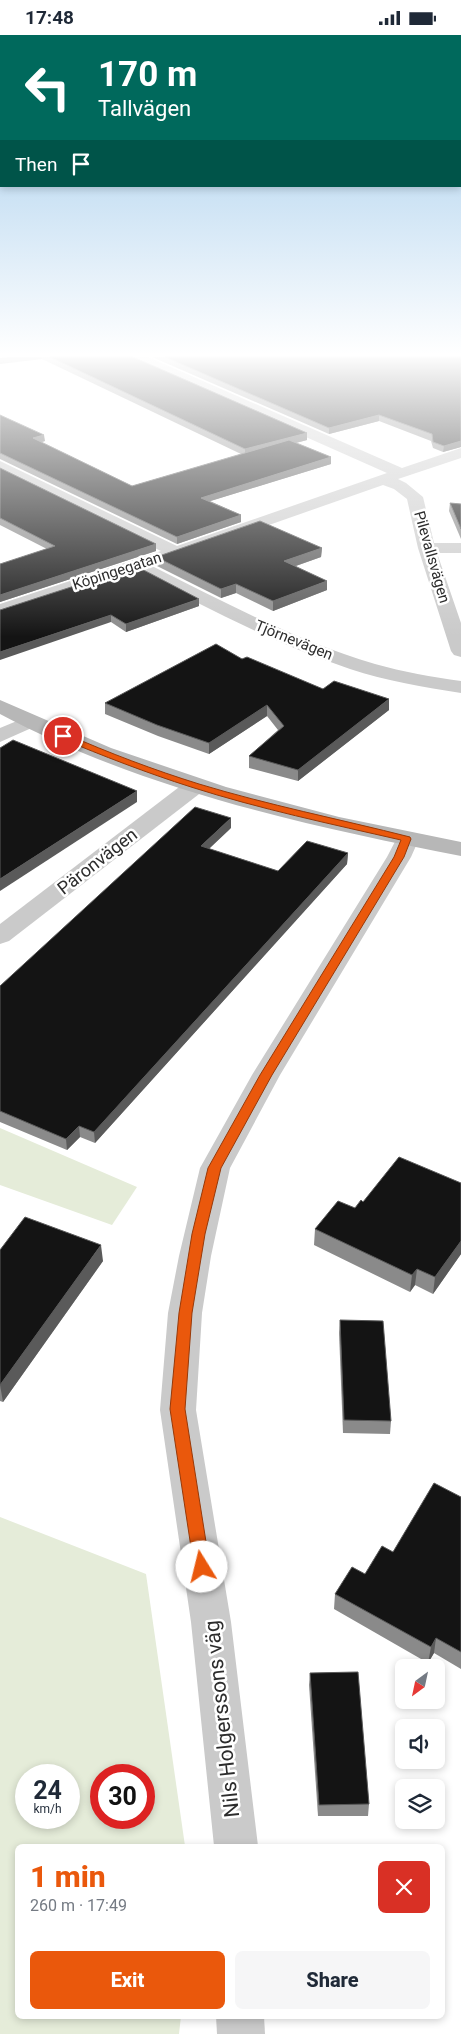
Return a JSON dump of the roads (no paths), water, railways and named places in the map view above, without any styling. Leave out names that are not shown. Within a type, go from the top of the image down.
[{"type":"street","points":[[349,450],[401,473]]},
{"type":"street","name":"Köpingegatan","points":[[0,610],[176,552],[461,453]]},
{"type":"street","points":[[0,466],[176,552]]},
{"type":"street","name":"Pilevallsvägen","points":[[383,479],[400,486],[415,497],[427,548],[461,651]]},
{"type":"street","points":[[427,548],[461,548]]},
{"type":"street","name":"Tjörnevägen","points":[[137,565],[266,630],[316,650],[394,675],[461,687]]},
{"type":"street","points":[[0,706],[29,722],[97,751],[195,785],[312,817],[406,839],[461,849]]},
{"type":"street","points":[[0,736],[29,722]]},
{"type":"street","name":"Päronvägen","points":[[0,936],[195,785]]},
{"type":"street","name":"Nils Holgerssons väg","points":[[236,1844],[211,1622],[178,1409],[186,1313],[195,1256],[215,1168],[266,1075],[399,857],[406,839]]},
{"type":"street","points":[[240,2019],[241,2034]]}]
